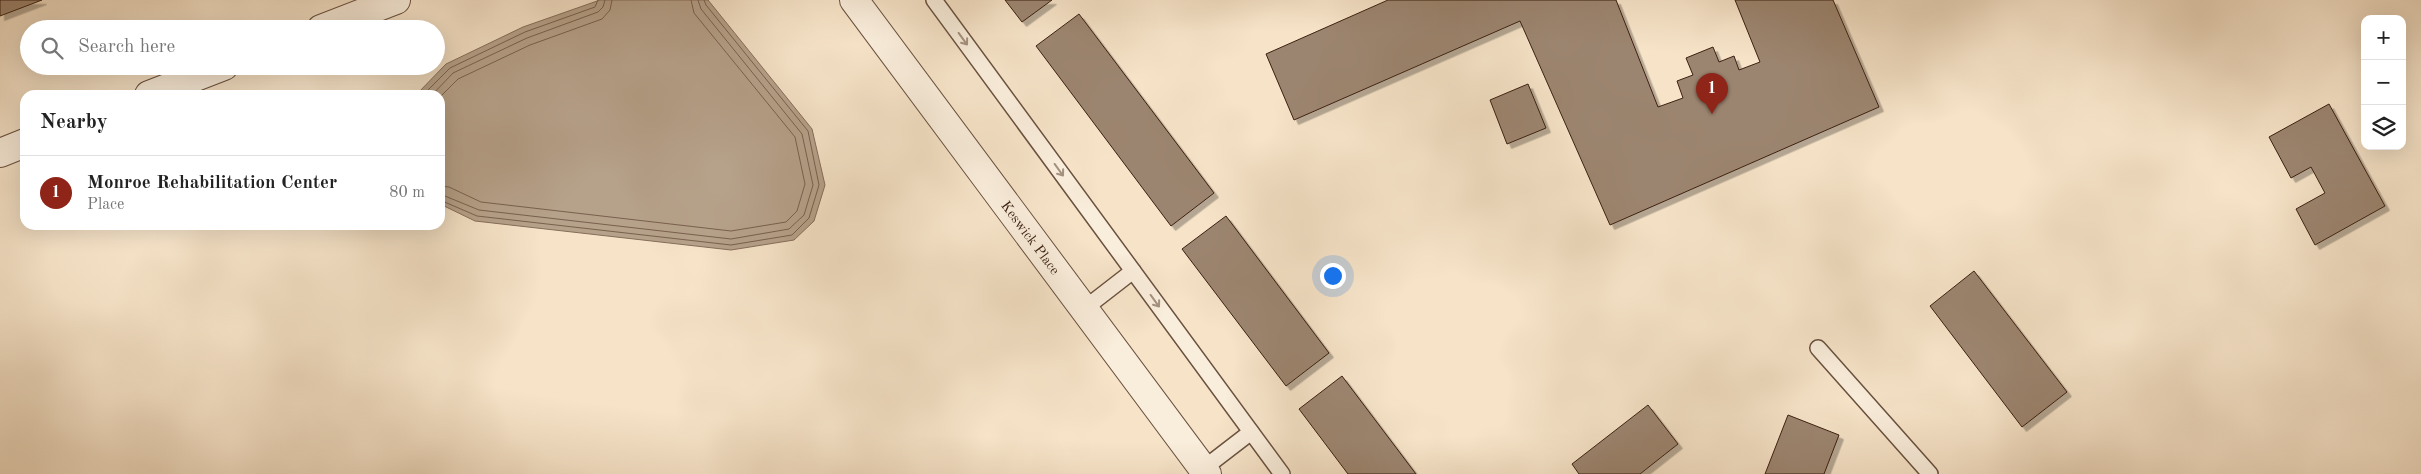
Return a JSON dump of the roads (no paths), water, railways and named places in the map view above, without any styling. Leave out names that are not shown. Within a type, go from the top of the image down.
[{"type":"street","points":[[344,20],[396,0]]},
{"type":"street","name":"Keswick Place","points":[[854,0],[1205,472]]},
{"type":"street","points":[[163,90],[201,75]]},
{"type":"street","points":[[0,153],[20,145]]},
{"type":"lane","points":[[934,0],[1282,474]]},
{"type":"lane","points":[[1084,309],[1133,271]]},
{"type":"lane","points":[[1818,348],[1930,474]]},
{"type":"lane","points":[[1205,472],[1251,432]]},
{"type":"water","points":[[600,0],[708,0],[812,129],[825,185],[814,221],[794,240],[731,250],[475,221],[445,206],[445,90],[421,90],[435,75],[445,75],[446,64],[523,27]]},
{"type":"place","name":"Monroe Rehabilitation Center","points":[[1712,114]]}]
